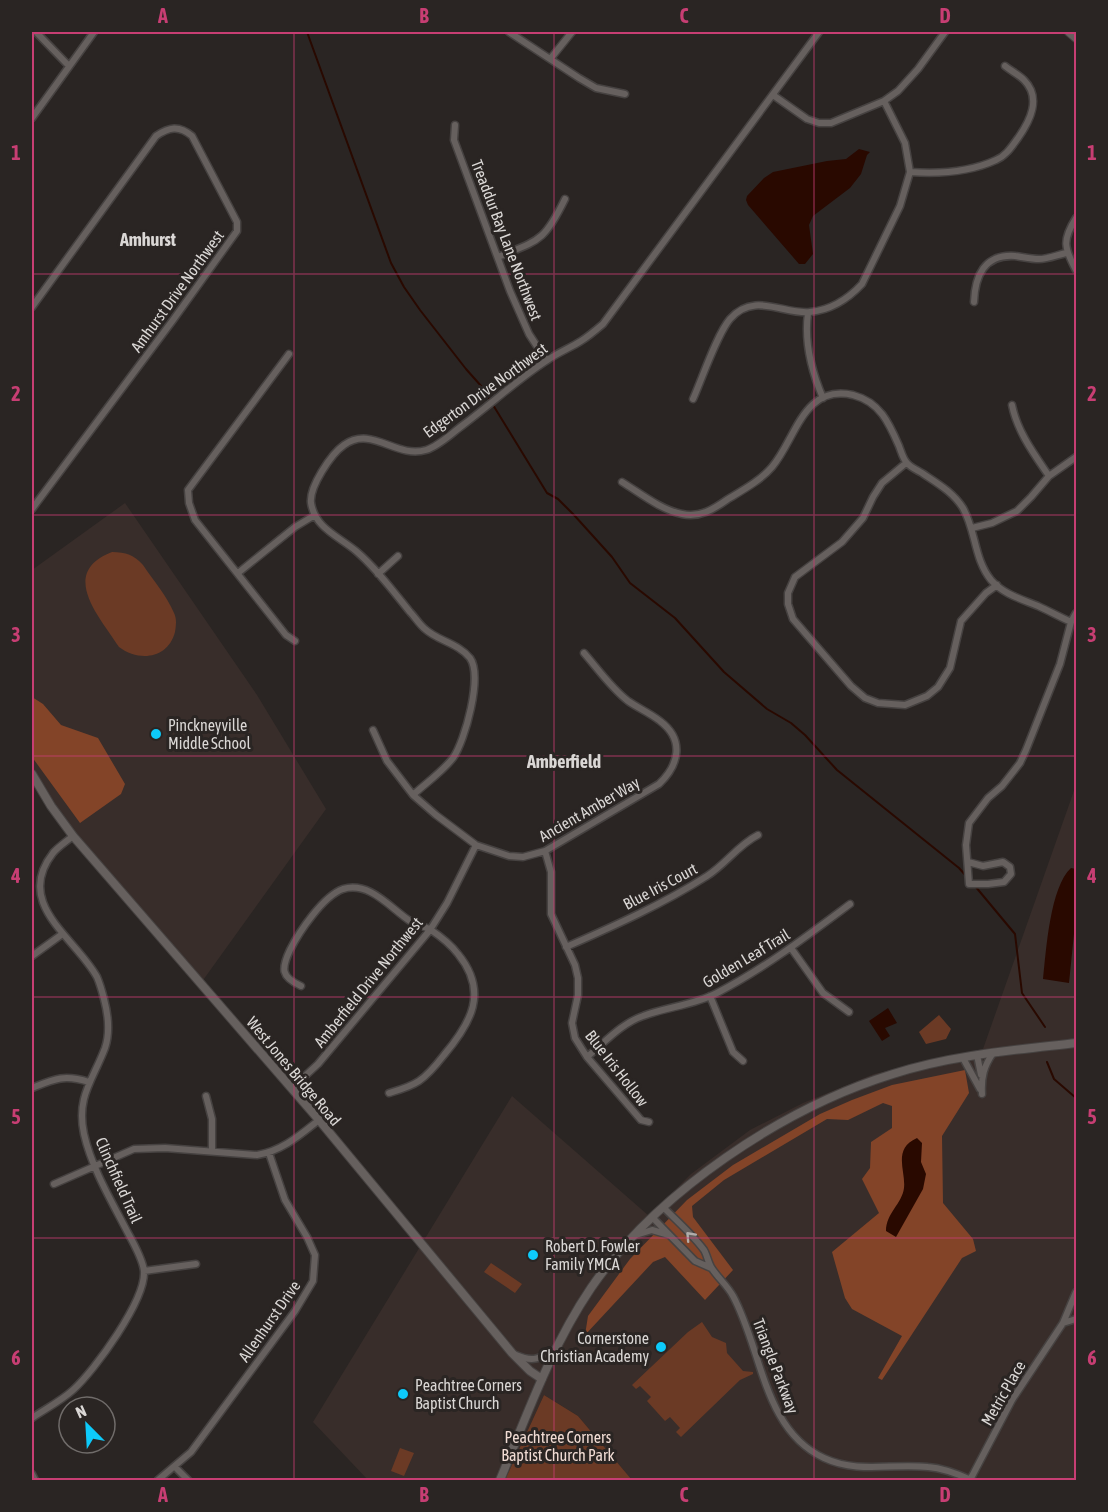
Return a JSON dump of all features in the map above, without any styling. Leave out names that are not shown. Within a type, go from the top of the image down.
[{"type":"street","points":[[36,32],[69,66]]},
{"type":"street","points":[[32,118],[94,32]]},
{"type":"street","points":[[509,32],[596,88],[625,94]]},
{"type":"street","points":[[551,58],[572,32]]},
{"type":"street","name":"Edgerton Drive Northwest","points":[[315,515],[311,492],[320,475],[344,446],[361,439],[370,439],[412,453],[428,449],[449,436],[546,360],[583,340],[603,324],[819,32]]},
{"type":"street","points":[[773,95],[807,119],[819,123],[831,123],[884,101],[898,92],[945,32]]},
{"type":"street","points":[[1069,32],[1077,38]]},
{"type":"street","points":[[910,171],[949,172],[969,168],[998,159],[1009,151],[1028,123],[1033,113],[1033,104],[1027,83],[1005,66]]},
{"type":"street","points":[[693,399],[723,328],[731,317],[750,307],[761,305],[774,305],[808,313],[824,309],[840,303],[862,284],[900,206],[910,171],[905,144],[884,101]]},
{"type":"street","name":"Treaddur Bay Lane Northwest","points":[[455,125],[454,140],[510,291],[529,334],[546,360]]},
{"type":"street","name":"Amhurst Drive Northwest","points":[[32,307],[156,136],[166,129],[179,128],[192,136],[237,222],[237,231],[32,509]]},
{"type":"street","points":[[498,257],[524,248],[538,239],[555,219],[565,200]]},
{"type":"street","points":[[1077,218],[1067,235],[1066,253],[1077,270]]},
{"type":"street","points":[[974,302],[977,278],[988,263],[1013,256],[1048,258],[1066,253]]},
{"type":"street","points":[[808,313],[807,338],[810,361],[823,398]]},
{"type":"street","points":[[290,354],[188,490],[189,503],[195,520],[286,635],[295,641]]},
{"type":"street","points":[[622,482],[664,507],[681,514],[701,514],[712,510],[770,470],[785,449],[804,413],[812,405],[823,398],[839,394],[850,395],[873,403],[888,421],[906,463],[949,492],[963,508],[972,528],[982,564],[997,585],[1014,597],[1071,622]]},
{"type":"street","points":[[1012,405],[1020,430],[1050,476]]},
{"type":"street","points":[[972,528],[999,520],[1017,511],[1050,476],[1077,458]]},
{"type":"street","points":[[906,463],[876,490],[863,518],[853,531],[833,550],[810,564],[795,577],[788,593],[788,604],[793,619],[851,686],[865,698],[885,704],[905,705],[927,696],[938,687],[950,668],[961,621],[986,593],[997,585]]},
{"type":"street","points":[[238,573],[295,527],[315,515],[323,527],[356,551],[425,630],[454,645],[472,661],[475,673],[474,686],[461,742],[452,759],[413,795]]},
{"type":"street","points":[[378,574],[398,556]]},
{"type":"street","points":[[968,862],[983,866],[1003,862],[1010,867],[1011,874],[1004,882],[969,884],[966,844],[969,823],[1020,763],[1060,664],[1071,622],[1077,613]]},
{"type":"street","name":"Ancient Amber Way","points":[[373,730],[387,761],[413,795],[476,845],[509,856],[523,857],[545,851],[659,784],[671,773],[675,763],[675,743],[667,727],[628,700],[584,653]]},
{"type":"street","name":"West Jones Bridge Road","points":[[32,774],[51,806],[73,836],[292,1088],[512,1353],[530,1371],[543,1379]]},
{"type":"street","name":"Blue Iris Court","points":[[566,947],[677,895],[712,873],[745,841],[758,835]]},
{"type":"street","name":"Clinchfield Trail","points":[[73,836],[54,852],[45,866],[41,879],[41,897],[61,935],[96,976],[106,1008],[108,1027],[105,1046],[89,1082],[82,1125],[94,1165],[133,1242],[144,1270]]},
{"type":"street","name":"Amberfield Drive Northwest","points":[[292,1088],[318,1064],[430,930],[476,845]]},
{"type":"street","name":"Blue Iris Hollow","points":[[545,851],[551,872],[551,914],[575,965],[578,978],[578,995],[572,1023],[575,1038],[587,1057],[641,1120],[649,1122]]},
{"type":"street","points":[[301,986],[290,981],[285,974],[284,964],[308,922],[320,907],[342,890],[360,888],[377,895],[412,922],[430,930],[451,946],[463,961],[471,979],[475,1001],[463,1033],[438,1063],[419,1081],[389,1094]]},
{"type":"street","name":"Golden Leaf Trail","points":[[587,1057],[629,1022],[710,996],[750,975],[850,904]]},
{"type":"street","points":[[32,956],[61,935]]},
{"type":"street","points":[[790,948],[823,993],[849,1012]]},
{"type":"street","points":[[710,996],[733,1052],[743,1061]]},
{"type":"street","points":[[500,1480],[557,1348],[591,1288],[652,1217],[712,1166],[788,1120],[842,1094],[894,1074],[977,1055],[1077,1043]]},
{"type":"street","points":[[981,1079],[993,1053]]},
{"type":"street","points":[[963,1058],[982,1094],[977,1055]]},
{"type":"street","points":[[32,1088],[57,1077],[74,1077],[89,1082]]},
{"type":"street","points":[[206,1096],[212,1119],[212,1150]]},
{"type":"street","points":[[54,1184],[134,1149],[212,1150],[240,1154],[269,1153],[285,1146],[319,1120]]},
{"type":"street","name":"Allenhurst Drive","points":[[158,1480],[191,1452],[295,1311],[313,1281],[315,1255],[285,1200],[269,1153]]},
{"type":"street","name":"Triangle Parkway","points":[[663,1207],[704,1250],[711,1268],[724,1282],[738,1306],[783,1423],[812,1452],[839,1464],[855,1467],[928,1467],[971,1480]]},
{"type":"street","name":"Triangle Parkway","points":[[652,1217],[695,1261],[711,1268]]},
{"type":"street","points":[[635,1235],[652,1230],[671,1236]]},
{"type":"street","points":[[32,1418],[73,1390],[101,1357],[140,1296],[144,1270],[196,1264]]},
{"type":"street","name":"Metric Place","points":[[971,1480],[1012,1400],[1063,1323],[1077,1292]]},
{"type":"street","points":[[1063,1323],[1077,1319]]},
{"type":"street","points":[[512,1353],[527,1360],[536,1360],[557,1348]]},
{"type":"street","points":[[175,1467],[188,1480]]},
{"type":"street","points":[[32,1474],[35,1480]]},
{"type":"shaded area","points":[[859,149],[870,152],[861,174],[850,188],[813,216],[809,225],[813,254],[805,264],[799,264],[748,205],[747,196],[773,172],[846,159]]},
{"type":"shaded area","name":"Pinckneyville Middle School","points":[[125,503],[257,695],[326,809],[201,983],[73,836],[32,774],[32,570]]},
{"type":"shaded area","points":[[32,697],[43,704],[61,725],[98,738],[125,784],[121,794],[80,823],[32,757]]},
{"type":"shaded area","points":[[1076,785],[1076,1480],[632,1480],[578,1416],[544,1395],[505,1480],[368,1480],[313,1422],[512,1096],[649,1216],[691,1174],[750,1130],[803,1103],[874,1074],[983,1049]]},
{"type":"shaded area","points":[[1071,868],[1076,869],[1076,914],[1069,983],[1043,979],[1054,904],[1058,889]]},
{"type":"shaded area","points":[[888,1008],[897,1023],[885,1028],[890,1036],[882,1041],[869,1021]]},
{"type":"shaded area","points":[[965,1070],[969,1093],[942,1136],[943,1203],[973,1239],[976,1251],[962,1258],[882,1380],[878,1378],[902,1336],[852,1309],[845,1298],[832,1252],[879,1213],[862,1179],[870,1168],[871,1142],[892,1128],[892,1106],[883,1103],[848,1120],[827,1119],[724,1180],[692,1206],[693,1217],[733,1270],[705,1300],[665,1257],[653,1262],[585,1335],[588,1316],[630,1259],[687,1200],[733,1165],[820,1114],[852,1100],[892,1085]]},
{"type":"shaded area","points":[[917,1138],[922,1143],[921,1162],[926,1174],[923,1189],[896,1237],[886,1231],[891,1214],[903,1194],[902,1154],[909,1143]]},
{"type":"green space","points":[[112,552],[133,556],[140,562],[171,607],[176,618],[175,632],[166,648],[159,653],[135,655],[119,647],[94,609],[85,583],[88,571],[96,561]]},
{"type":"green space","points":[[939,1015],[951,1029],[946,1039],[926,1044],[919,1032]]},
{"type":"green space","points":[[491,1263],[522,1284],[515,1293],[484,1272]]},
{"type":"green space","points":[[702,1322],[712,1337],[726,1343],[727,1353],[743,1371],[753,1372],[753,1374],[740,1380],[681,1437],[676,1432],[680,1428],[670,1417],[665,1421],[647,1401],[651,1397],[640,1386],[636,1389],[632,1385],[688,1332]]},
{"type":"green space","name":"Peachtree Corners Baptist Church Park","points":[[544,1395],[578,1416],[632,1480],[505,1480]]},
{"type":"green space","points":[[400,1448],[414,1453],[404,1476],[391,1471]]},
{"type":"waterway","points":[[307,32],[391,263],[420,310],[482,387],[547,493],[558,499],[574,515],[612,557],[630,583],[675,618],[724,672],[767,709],[791,723],[837,770],[959,868],[967,877]]},
{"type":"waterway","points":[[975,886],[1015,934],[1022,993],[1045,1027]]},
{"type":"waterway","points":[[1047,1062],[1054,1079],[1076,1098]]},
{"type":"place","name":"Pinckneyville Middle School","points":[[156,734]]},
{"type":"place","name":"Robert D. Fowler Family YMCA","points":[[533,1255]]},
{"type":"place","name":"Cornerstone Christian Academy","points":[[661,1347]]},
{"type":"place","name":"Peachtree Corners Baptist Church","points":[[403,1394]]},
{"type":"district","name":"Amhurst","points":[[148,240]]},
{"type":"district","name":"Amberfield","points":[[564,762]]}]
